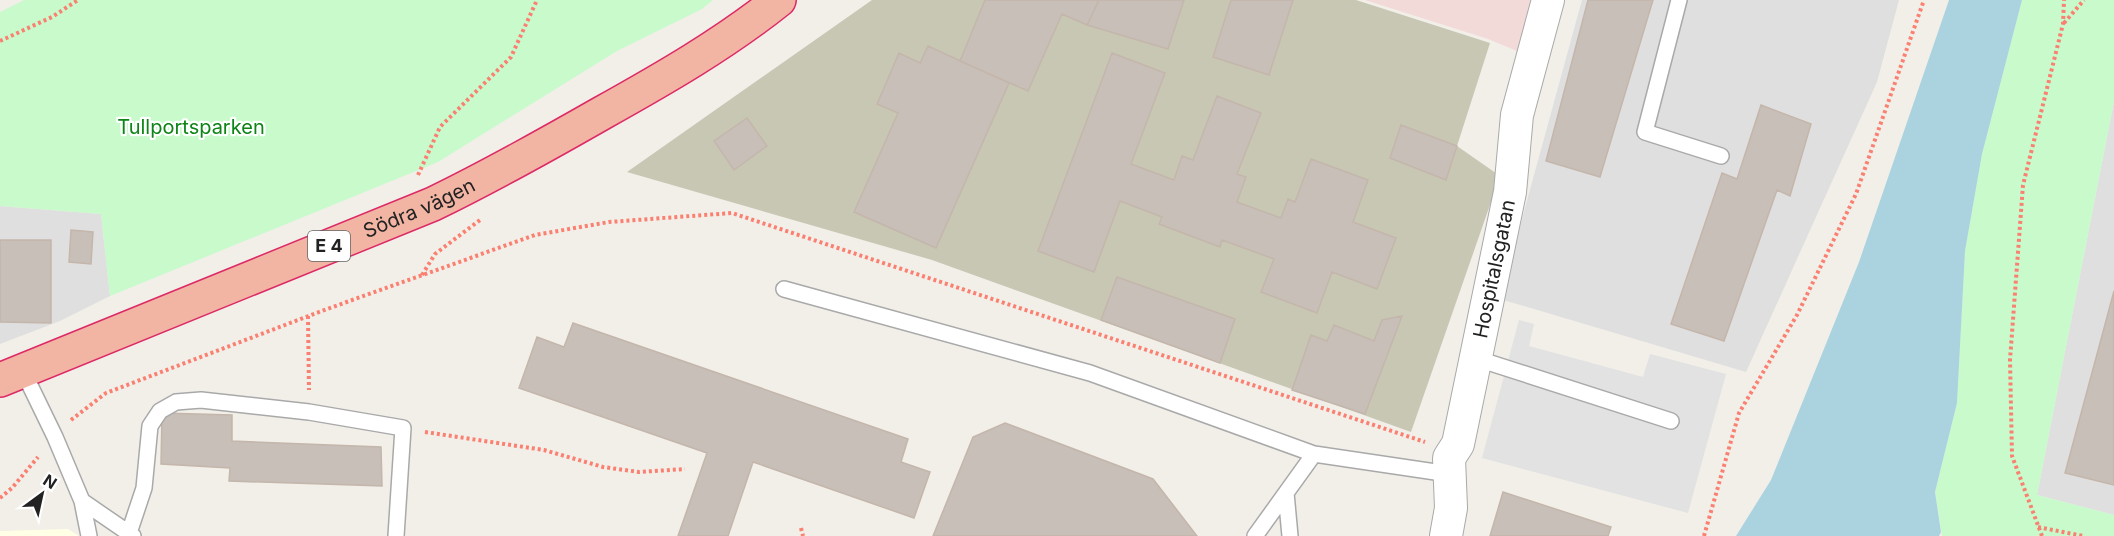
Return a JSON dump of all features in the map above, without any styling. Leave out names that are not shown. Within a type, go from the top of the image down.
[{"type":"highway","name":"Södra vägen","points":[[12,376],[433,204],[493,175],[647,88],[745,27],[778,0]]},
{"type":"street","name":"Hospitalsgatan","points":[[1446,536],[1451,508],[1452,461],[1458,444],[1510,192],[1517,115],[1548,0]]},
{"type":"lane","points":[[1678,0],[1645,132],[1721,156]]},
{"type":"lane","points":[[784,289],[1090,373],[1314,454],[1452,461]]},
{"type":"lane","points":[[1475,358],[1671,421]]},
{"type":"lane","points":[[12,376],[55,437],[82,501],[89,536]]},
{"type":"lane","points":[[82,501],[131,535],[144,488],[150,426],[160,411],[176,402],[201,400],[309,412],[403,428],[396,536]]},
{"type":"lane","points":[[1255,536],[1314,454]]},
{"type":"lane","points":[[1286,493],[1290,536]]},
{"type":"path","points":[[0,41],[52,16],[78,0]]},
{"type":"path","points":[[414,184],[440,127],[511,57],[537,0]]},
{"type":"path","points":[[1704,536],[1739,413],[1797,315],[1856,194],[1924,0]]},
{"type":"path","points":[[2042,536],[2012,456],[2010,360],[2023,185],[2063,24],[2064,0]]},
{"type":"path","points":[[2063,24],[2084,0]]},
{"type":"path","points":[[0,498],[12,488],[69,421],[106,393],[308,316],[535,235],[609,222],[732,213],[1402,434],[1452,461]]},
{"type":"path","points":[[421,276],[435,254],[480,220]]},
{"type":"path","points":[[308,316],[309,412]]},
{"type":"path","points":[[403,428],[544,450],[603,466],[639,472],[685,469]]},
{"type":"path","points":[[2038,527],[2083,536]]},
{"type":"path","points":[[801,528],[802,536]]},
{"type":"shaded area","points":[[872,0],[1356,0],[1490,43],[1457,146],[1500,176],[1411,432],[932,260],[627,172]]},
{"type":"shaded area","points":[[1365,0],[1531,0],[1517,51],[1488,39]]},
{"type":"shaded area","points":[[1582,0],[1899,0],[1877,82],[1746,372],[1500,299]]},
{"type":"shaded area","points":[[2114,101],[2114,515],[2037,495]]},
{"type":"shaded area","points":[[0,206],[101,214],[110,296],[60,321],[0,344]]},
{"type":"shaded area","points":[[1519,320],[1534,324],[1529,346],[1643,377],[1650,354],[1726,374],[1688,513],[1482,458]]},
{"type":"shaded area","points":[[68,529],[79,536],[0,536],[0,531]]},
{"type":"green space","name":"Tullportsparken","points":[[24,0],[713,0],[702,9],[617,51],[438,162],[110,296],[101,214],[0,206],[0,12]]},
{"type":"green space","points":[[2022,0],[2114,0],[2114,101],[2037,495],[2114,515],[2114,536],[1942,536],[1935,492],[1957,403],[1965,251],[1982,154]]},
{"type":"water","points":[[1949,0],[2022,0],[1982,154],[1965,251],[1957,403],[1935,492],[1941,532],[1939,536],[1736,536],[1771,480],[1859,262]]},
{"type":"building","points":[[985,0],[1099,0],[1087,25],[1062,14],[1028,91],[960,61]]},
{"type":"building","points":[[1099,0],[1184,0],[1168,49],[1087,25]]},
{"type":"building","points":[[1231,0],[1293,0],[1269,75],[1213,57]]},
{"type":"building","points":[[1588,0],[1653,0],[1600,177],[1546,161]]},
{"type":"building","points":[[928,46],[1009,83],[936,248],[854,212],[898,113],[877,104],[899,53],[920,63]]},
{"type":"building","points":[[1112,53],[1165,73],[1131,164],[1174,180],[1182,156],[1193,160],[1217,96],[1261,113],[1237,174],[1246,177],[1237,202],[1281,218],[1288,199],[1295,202],[1311,159],[1368,180],[1353,222],[1396,238],[1377,289],[1332,272],[1317,313],[1261,292],[1274,259],[1222,240],[1220,247],[1159,224],[1162,217],[1120,201],[1094,272],[1038,251]]},
{"type":"building","points":[[1761,105],[1811,124],[1790,196],[1777,190],[1724,341],[1671,324],[1722,173],[1737,179]]},
{"type":"building","points":[[747,118],[767,146],[734,170],[714,141]]},
{"type":"building","points":[[1401,125],[1457,146],[1446,180],[1390,158]]},
{"type":"building","points":[[71,230],[93,232],[91,264],[69,262]]},
{"type":"building","points":[[0,240],[51,240],[51,323],[0,322]]},
{"type":"building","points":[[1117,277],[1235,319],[1220,363],[1101,320]]},
{"type":"building","points":[[2114,291],[2114,485],[2065,473]]},
{"type":"building","points":[[1402,316],[1365,414],[1292,390],[1311,335],[1327,341],[1334,325],[1374,341],[1382,320]]},
{"type":"building","points":[[573,323],[908,439],[901,462],[930,472],[914,518],[753,462],[728,536],[678,536],[707,453],[519,388],[537,337],[564,347]]},
{"type":"building","points":[[162,413],[232,415],[232,441],[381,447],[382,486],[229,481],[230,468],[161,464]]},
{"type":"building","points":[[1005,423],[1153,479],[1197,536],[933,536],[973,437]]},
{"type":"building","points":[[1503,492],[1611,527],[1608,536],[1490,536]]}]
